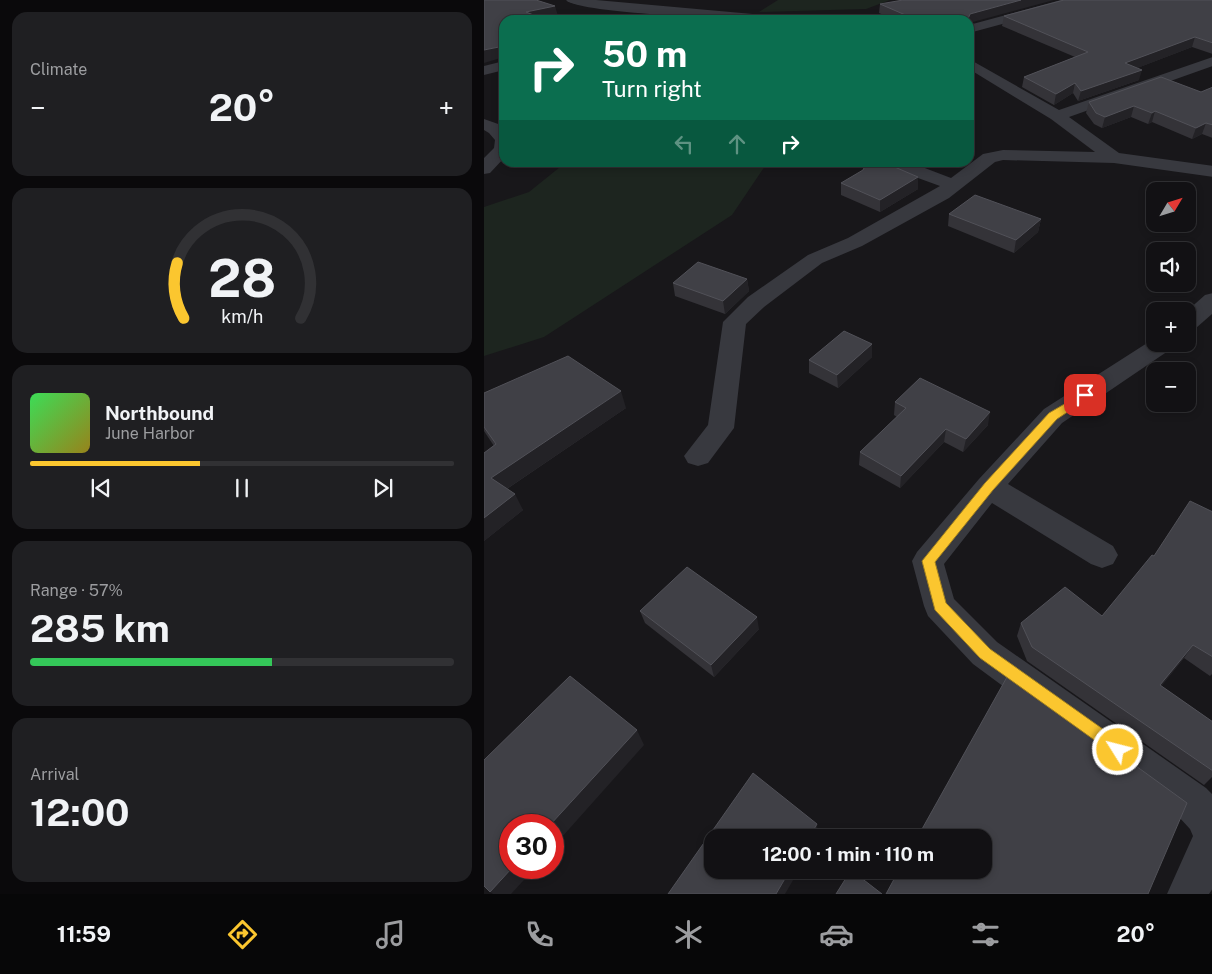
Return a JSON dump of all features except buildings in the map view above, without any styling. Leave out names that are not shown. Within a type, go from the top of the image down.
[{"type":"street","points":[[572,0],[716,15]]},
{"type":"street","points":[[974,28],[1075,0]]},
{"type":"street","points":[[658,15],[670,11]]},
{"type":"street","points":[[1057,116],[1209,65]]},
{"type":"street","points":[[484,71],[499,66]]},
{"type":"street","points":[[974,67],[1057,116],[1114,158]]},
{"type":"street","points":[[484,124],[495,129],[499,134]]},
{"type":"street","points":[[484,169],[499,153]]},
{"type":"street","points":[[698,456],[721,428],[735,322],[756,302],[815,259],[855,242],[942,194],[989,158],[1003,155],[1114,158],[1212,172]]},
{"type":"street","points":[[905,167],[954,185]]},
{"type":"street","points":[[1196,315],[1212,300]]},
{"type":"street","points":[[1150,352],[1053,416],[989,487],[928,561],[940,606],[985,653],[1192,802],[1204,815],[1212,837],[1188,894]]},
{"type":"street","points":[[989,487],[1102,555]]},
{"type":"shaded area","points":[[778,0],[890,0],[866,9],[759,12]]},
{"type":"shaded area","points":[[560,167],[764,167],[732,215],[544,337],[484,356],[484,207],[529,192]]},
{"type":"route","points":[[1085,395],[1053,416],[989,487],[928,561],[940,606],[985,653],[1118,750]]}]
